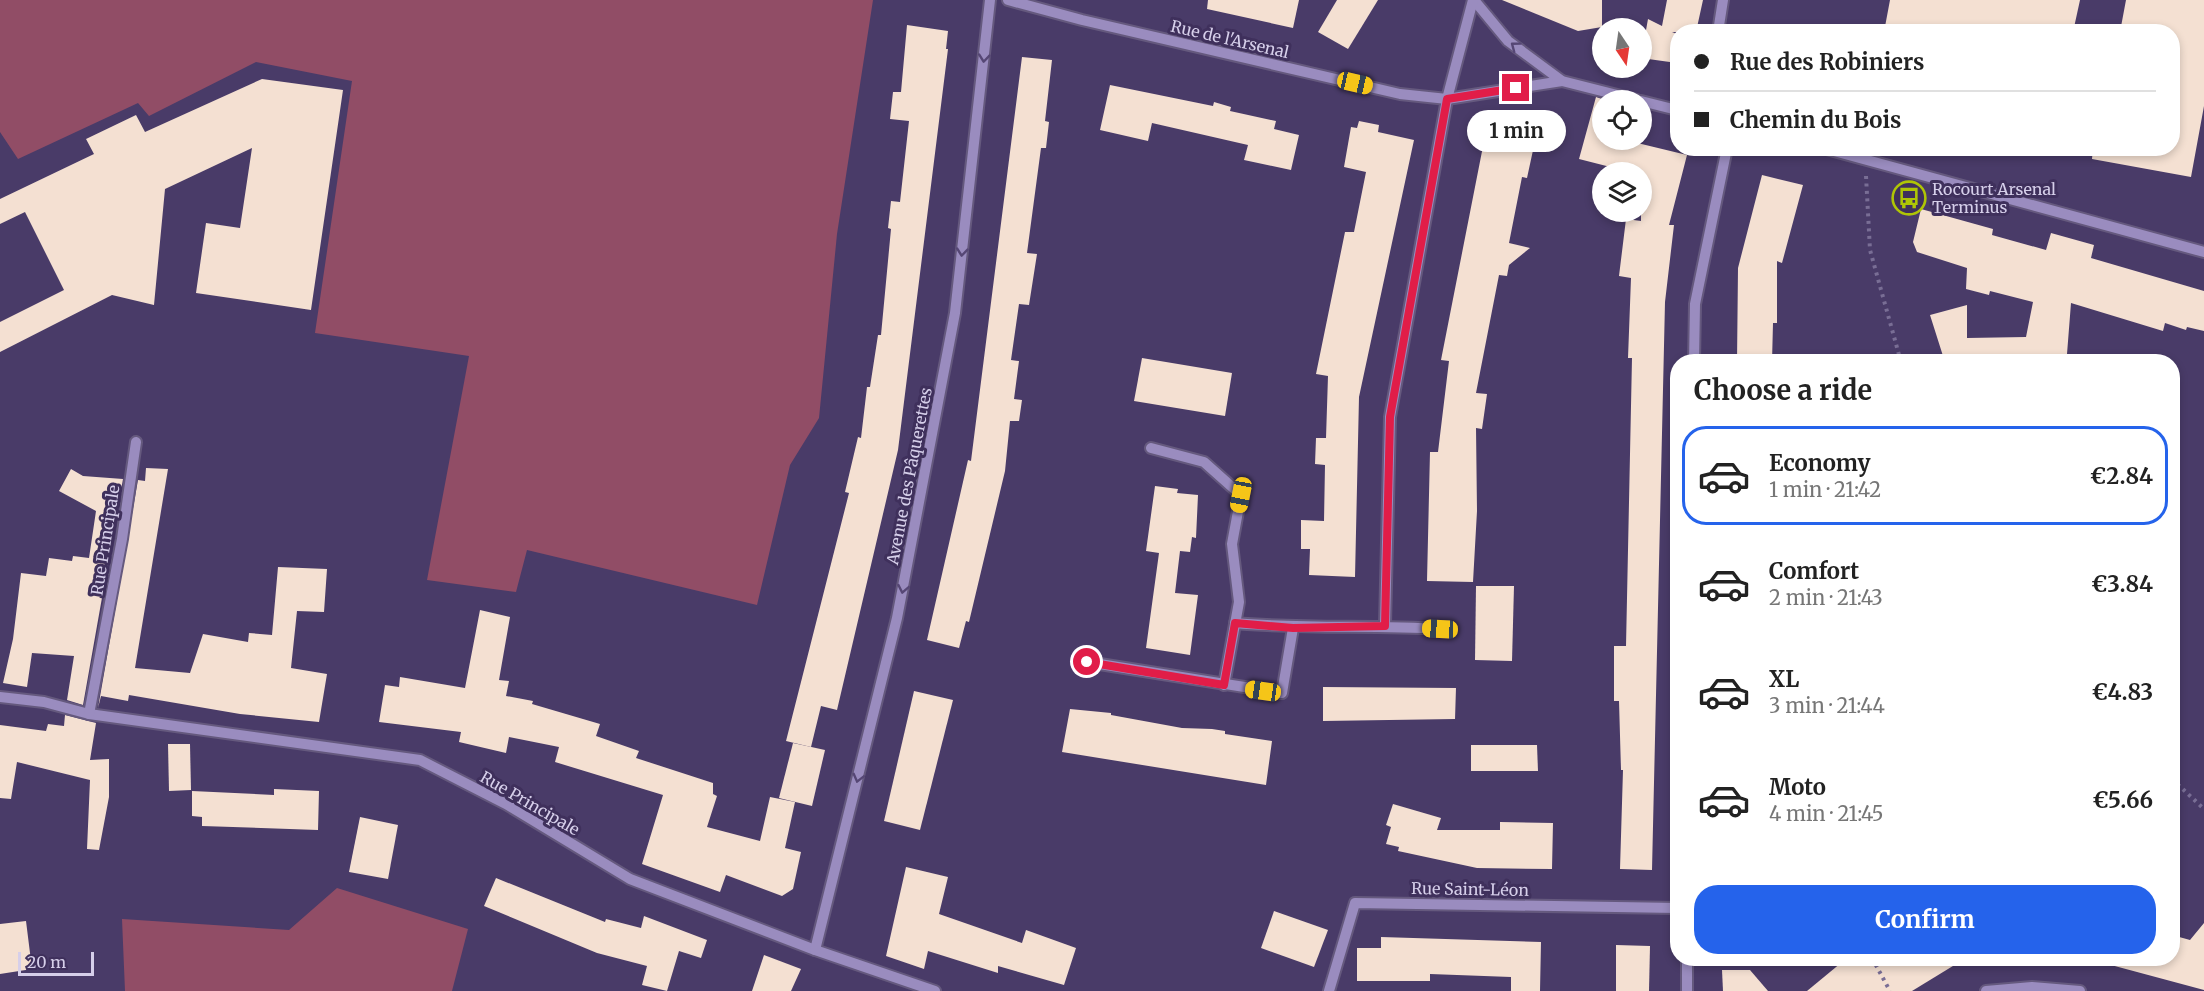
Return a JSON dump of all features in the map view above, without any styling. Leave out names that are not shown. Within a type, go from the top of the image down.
[{"type":"street","name":"Avenue des Pâquerettes","points":[[815,950],[897,618],[955,313],[990,0]]},
{"type":"street","name":"Rue de l'Arsenal","points":[[1008,0],[1082,20],[1389,91],[1447,99],[1562,81]]},
{"type":"street","points":[[1385,626],[1390,417],[1447,99],[1473,0]]},
{"type":"street","points":[[1473,0],[1508,41],[1562,81],[1597,90]]},
{"type":"street","points":[[1719,24],[1723,0]]},
{"type":"street","points":[[1652,104],[1670,109]]},
{"type":"street","points":[[1694,354],[1695,304],[1725,156]]},
{"type":"street","points":[[1852,156],[2204,252]]},
{"type":"street","name":"Rue Principale","points":[[89,714],[122,539],[136,442]]},
{"type":"street","points":[[1150,448],[1204,462],[1241,495],[1232,544],[1239,602],[1224,685]]},
{"type":"street","points":[[1235,623],[1293,628],[1385,626],[1440,629]]},
{"type":"street","points":[[1087,662],[1282,693],[1293,628]]},
{"type":"street","name":"Rue Principale","points":[[0,697],[44,702],[89,714],[420,760],[506,804],[630,879],[815,950],[935,991]]},
{"type":"street","name":"Rue Saint-Léon","points":[[1329,991],[1355,903],[1670,908]]},
{"type":"street","points":[[1686,991],[1687,966]]},
{"type":"street","points":[[1986,991],[2032,987],[2080,991]]},
{"type":"path","points":[[1866,160],[1869,250],[1899,354]]},
{"type":"path","points":[[2180,787],[2204,810]]},
{"type":"path","points":[[1876,966],[1890,991]]},
{"type":"shaded area","points":[[0,0],[873,0],[837,234],[819,418],[790,465],[757,605],[527,550],[516,592],[427,580],[469,356],[315,333],[352,81],[256,62],[149,116],[138,103],[18,159],[0,132]]},
{"type":"shaded area","points":[[337,888],[468,929],[452,991],[125,991],[122,919],[289,930]]},
{"type":"building","points":[[1208,0],[1299,0],[1293,28],[1207,9]]},
{"type":"building","points":[[1337,0],[1378,0],[1348,49],[1318,32]]},
{"type":"building","points":[[1502,0],[1602,0],[1602,18],[1592,18],[1592,29],[1578,31]]},
{"type":"building","points":[[1667,0],[1703,0],[1698,24],[1670,24],[1670,62],[1652,60],[1652,21],[1662,26]]},
{"type":"building","points":[[1890,0],[2080,0],[2075,24],[1886,24]]},
{"type":"building","points":[[2126,0],[2204,0],[2204,106],[2191,177],[2092,159],[2092,156],[2180,156],[2180,24],[2122,24]]},
{"type":"building","points":[[907,25],[948,31],[946,49],[948,49],[898,450],[837,710],[821,706],[811,747],[786,741],[849,493],[845,492],[858,437],[861,438],[867,387],[870,387],[878,335],[881,335],[891,229],[888,228],[891,201],[900,202],[909,121],[890,119],[893,92],[901,92]]},
{"type":"building","points":[[1022,57],[1052,60],[1045,121],[1049,122],[1046,148],[1041,148],[1027,253],[1037,254],[1029,305],[1019,304],[1011,360],[1019,361],[1014,399],[1022,400],[1019,421],[1010,421],[1005,471],[969,622],[966,621],[959,648],[927,640],[968,460],[971,461]]},
{"type":"building","points":[[262,79],[343,90],[311,310],[196,293],[206,223],[240,228],[252,148],[165,189],[154,305],[112,295],[0,352],[0,322],[64,290],[25,212],[0,224],[0,199],[94,154],[86,139],[136,115],[145,132]]},
{"type":"building","points":[[1110,85],[1213,106],[1214,102],[1231,107],[1230,111],[1276,121],[1274,129],[1299,135],[1291,170],[1244,160],[1248,145],[1152,123],[1148,141],[1100,130]]},
{"type":"building","points":[[1592,112],[1592,150],[1652,150],[1652,147],[1670,151],[1670,156],[1687,156],[1669,225],[1674,225],[1665,302],[1652,870],[1620,869],[1623,770],[1621,770],[1619,701],[1614,701],[1614,646],[1626,646],[1632,358],[1628,358],[1631,278],[1619,276],[1626,222],[1652,222],[1652,162],[1592,162],[1579,159]]},
{"type":"building","points":[[1359,121],[1379,125],[1378,132],[1414,140],[1359,397],[1355,577],[1309,575],[1310,549],[1301,549],[1301,520],[1324,521],[1325,465],[1315,464],[1316,438],[1326,438],[1328,376],[1316,374],[1345,232],[1354,232],[1366,172],[1344,167],[1351,127],[1357,128]]},
{"type":"building","points":[[1486,131],[1535,141],[1527,178],[1522,177],[1509,243],[1530,248],[1509,265],[1507,276],[1499,275],[1476,393],[1487,394],[1482,429],[1476,428],[1477,511],[1473,582],[1427,581],[1430,452],[1438,452],[1449,361],[1441,360]]},
{"type":"building","points":[[1762,175],[1803,185],[1782,263],[1777,261],[1777,323],[1773,323],[1772,354],[1737,354],[1738,268]]},
{"type":"building","points":[[1921,209],[1993,229],[1992,235],[2046,250],[2051,233],[2094,245],[2091,258],[2204,291],[2204,331],[2187,327],[2186,330],[2165,323],[2163,331],[2071,303],[2067,354],[1942,354],[1930,315],[1967,305],[1967,338],[2026,337],[2033,302],[1990,291],[1989,295],[1966,289],[1967,268],[1917,252],[1913,242]]},
{"type":"building","points":[[1142,358],[1232,373],[1225,416],[1134,401]]},
{"type":"building","points":[[146,468],[168,469],[135,668],[190,673],[203,634],[248,642],[249,633],[272,635],[278,567],[327,569],[324,612],[297,611],[291,668],[327,674],[319,722],[240,714],[129,695],[128,701],[101,696],[98,708],[138,480],[145,481]]},
{"type":"building","points":[[71,469],[83,476],[123,479],[83,705],[67,700],[74,656],[32,653],[27,687],[3,683],[13,639],[21,573],[46,576],[49,558],[72,561],[73,556],[89,558],[96,511],[59,491]]},
{"type":"building","points":[[1155,486],[1178,489],[1177,493],[1198,495],[1196,538],[1192,537],[1190,552],[1180,551],[1175,593],[1198,595],[1190,655],[1146,648],[1159,553],[1146,551]]},
{"type":"building","points":[[1476,586],[1514,586],[1512,661],[1475,660]]},
{"type":"building","points":[[480,610],[510,617],[499,680],[509,681],[506,696],[533,701],[532,704],[600,724],[596,736],[639,751],[636,758],[713,783],[713,794],[717,796],[707,827],[760,841],[770,797],[795,802],[785,848],[801,852],[793,889],[782,896],[726,875],[720,892],[642,864],[663,795],[555,762],[559,747],[509,737],[506,753],[459,742],[461,732],[379,722],[385,685],[399,687],[400,677],[465,688]]},
{"type":"building","points":[[1323,687],[1456,688],[1455,719],[1323,721]]},
{"type":"building","points":[[914,691],[953,700],[920,830],[884,821]]},
{"type":"building","points":[[1070,709],[1111,713],[1111,715],[1182,728],[1225,731],[1225,734],[1272,741],[1266,785],[1062,752]]},
{"type":"building","points":[[65,715],[96,723],[90,760],[109,759],[109,797],[99,850],[87,849],[90,780],[17,762],[11,799],[0,798],[0,725],[46,731],[48,724],[64,726]]},
{"type":"building","points":[[793,743],[825,750],[812,806],[779,798]]},
{"type":"building","points":[[168,744],[190,744],[191,790],[169,791]]},
{"type":"building","points":[[1471,745],[1537,745],[1538,771],[1471,771]]},
{"type":"building","points":[[274,789],[319,791],[318,830],[202,826],[202,817],[192,816],[192,791],[274,795]]},
{"type":"building","points":[[1393,804],[1441,818],[1437,830],[1500,830],[1500,822],[1553,823],[1552,869],[1477,868],[1398,851],[1399,847],[1386,844],[1391,827],[1386,825]]},
{"type":"building","points":[[360,817],[398,825],[388,879],[349,872]]},
{"type":"building","points":[[906,867],[948,877],[939,914],[1022,943],[1026,930],[1076,948],[1064,985],[998,966],[998,973],[928,951],[924,969],[886,956]]},
{"type":"building","points":[[496,878],[605,922],[606,919],[641,928],[644,916],[707,940],[701,958],[679,951],[667,991],[642,985],[647,966],[597,953],[484,906]]},
{"type":"building","points":[[1274,911],[1328,930],[1314,967],[1261,948]]},
{"type":"building","points":[[26,921],[32,969],[0,974],[0,924]]},
{"type":"building","points":[[2204,923],[2204,990],[2115,966],[2180,966],[2180,937],[2190,940]]},
{"type":"building","points":[[1381,937],[1541,942],[1540,991],[1511,991],[1511,977],[1430,974],[1430,981],[1357,981],[1357,948],[1381,948]]},
{"type":"building","points":[[1616,945],[1650,946],[1649,991],[1616,991]]},
{"type":"building","points":[[764,955],[801,969],[791,991],[752,991]]},
{"type":"building","points":[[1837,966],[1953,966],[1912,991],[1807,991]]},
{"type":"building","points":[[1722,970],[1750,970],[1768,991],[1723,991]]},
{"type":"place","name":"Rocourt Arsenal Terminus","points":[[1909,198]]},
{"type":"route","points":[[1087,662],[1224,685],[1235,623],[1293,628],[1385,626],[1390,417],[1447,99],[1516,88]]}]
